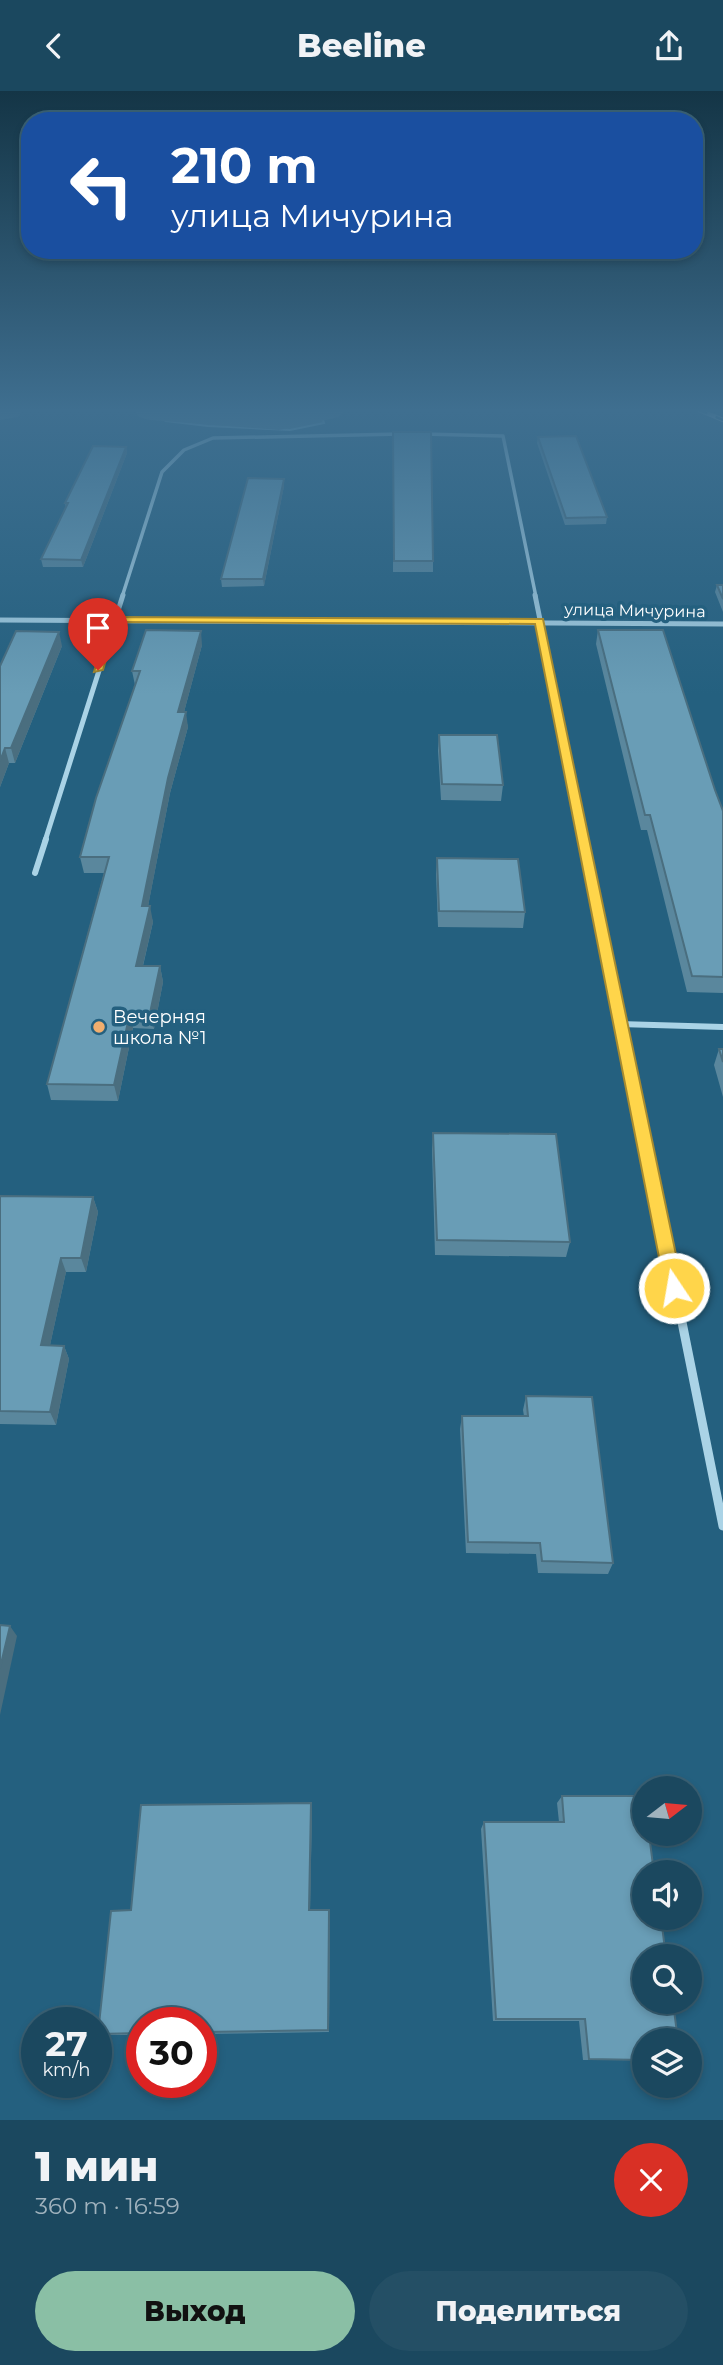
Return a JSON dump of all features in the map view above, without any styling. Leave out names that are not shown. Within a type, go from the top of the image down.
[{"type":"street","points":[[35,873],[151,505]]},
{"type":"street","points":[[517,505],[619,1024],[723,1526]]},
{"type":"street","name":"улица Мичурина","points":[[0,620],[723,624]]},
{"type":"street","points":[[619,1024],[723,1027]]},
{"type":"building","points":[[67,505],[103,505],[81,560],[41,559]]},
{"type":"building","points":[[241,505],[279,505],[263,579],[221,579]]},
{"type":"building","points":[[394,505],[432,505],[433,561],[394,561]]},
{"type":"building","points":[[561,505],[602,505],[607,517],[566,518]]},
{"type":"building","points":[[717,585],[723,585],[723,599]]},
{"type":"building","points":[[146,630],[201,631],[178,712],[186,712],[168,778],[142,906],[150,906],[136,966],[160,966],[150,1013],[130,1013],[114,1085],[47,1084],[109,857],[80,857],[96,798],[140,671],[132,671]]},
{"type":"building","points":[[598,630],[663,630],[723,811],[723,977],[692,976],[650,815],[645,815]]},
{"type":"building","points":[[16,631],[59,632],[11,748],[5,748],[0,761],[0,666]]},
{"type":"building","points":[[439,735],[497,735],[503,785],[442,784]]},
{"type":"building","points":[[437,858],[518,859],[525,912],[439,911]]},
{"type":"building","points":[[433,1133],[556,1134],[570,1242],[437,1240]]},
{"type":"building","points":[[0,1196],[93,1197],[81,1258],[61,1258],[41,1345],[64,1346],[50,1412],[0,1411]]},
{"type":"building","points":[[526,1396],[592,1397],[613,1563],[542,1561],[540,1543],[468,1542],[462,1416],[528,1416]]},
{"type":"building","points":[[0,1625],[10,1626],[0,1668]]},
{"type":"building","points":[[562,1796],[632,1796],[632,1846],[651,1846],[652,1860],[632,1860],[632,1930],[663,1930],[664,1944],[632,1944],[632,2014],[675,2014],[676,2028],[632,2028],[632,2060],[589,2059],[585,2019],[496,2019],[484,1822],[564,1822]]},
{"type":"building","points":[[311,1803],[309,1910],[329,1910],[328,2030],[217,2032],[217,2007],[126,2007],[126,2033],[112,2034],[112,2007],[101,2007],[111,1911],[131,1910],[141,1805]]},
{"type":"place","name":"Вечерняя школа №1","points":[[99,1027]]},
{"type":"route","points":[[98,670],[113,619],[540,621],[674,1288]]}]
